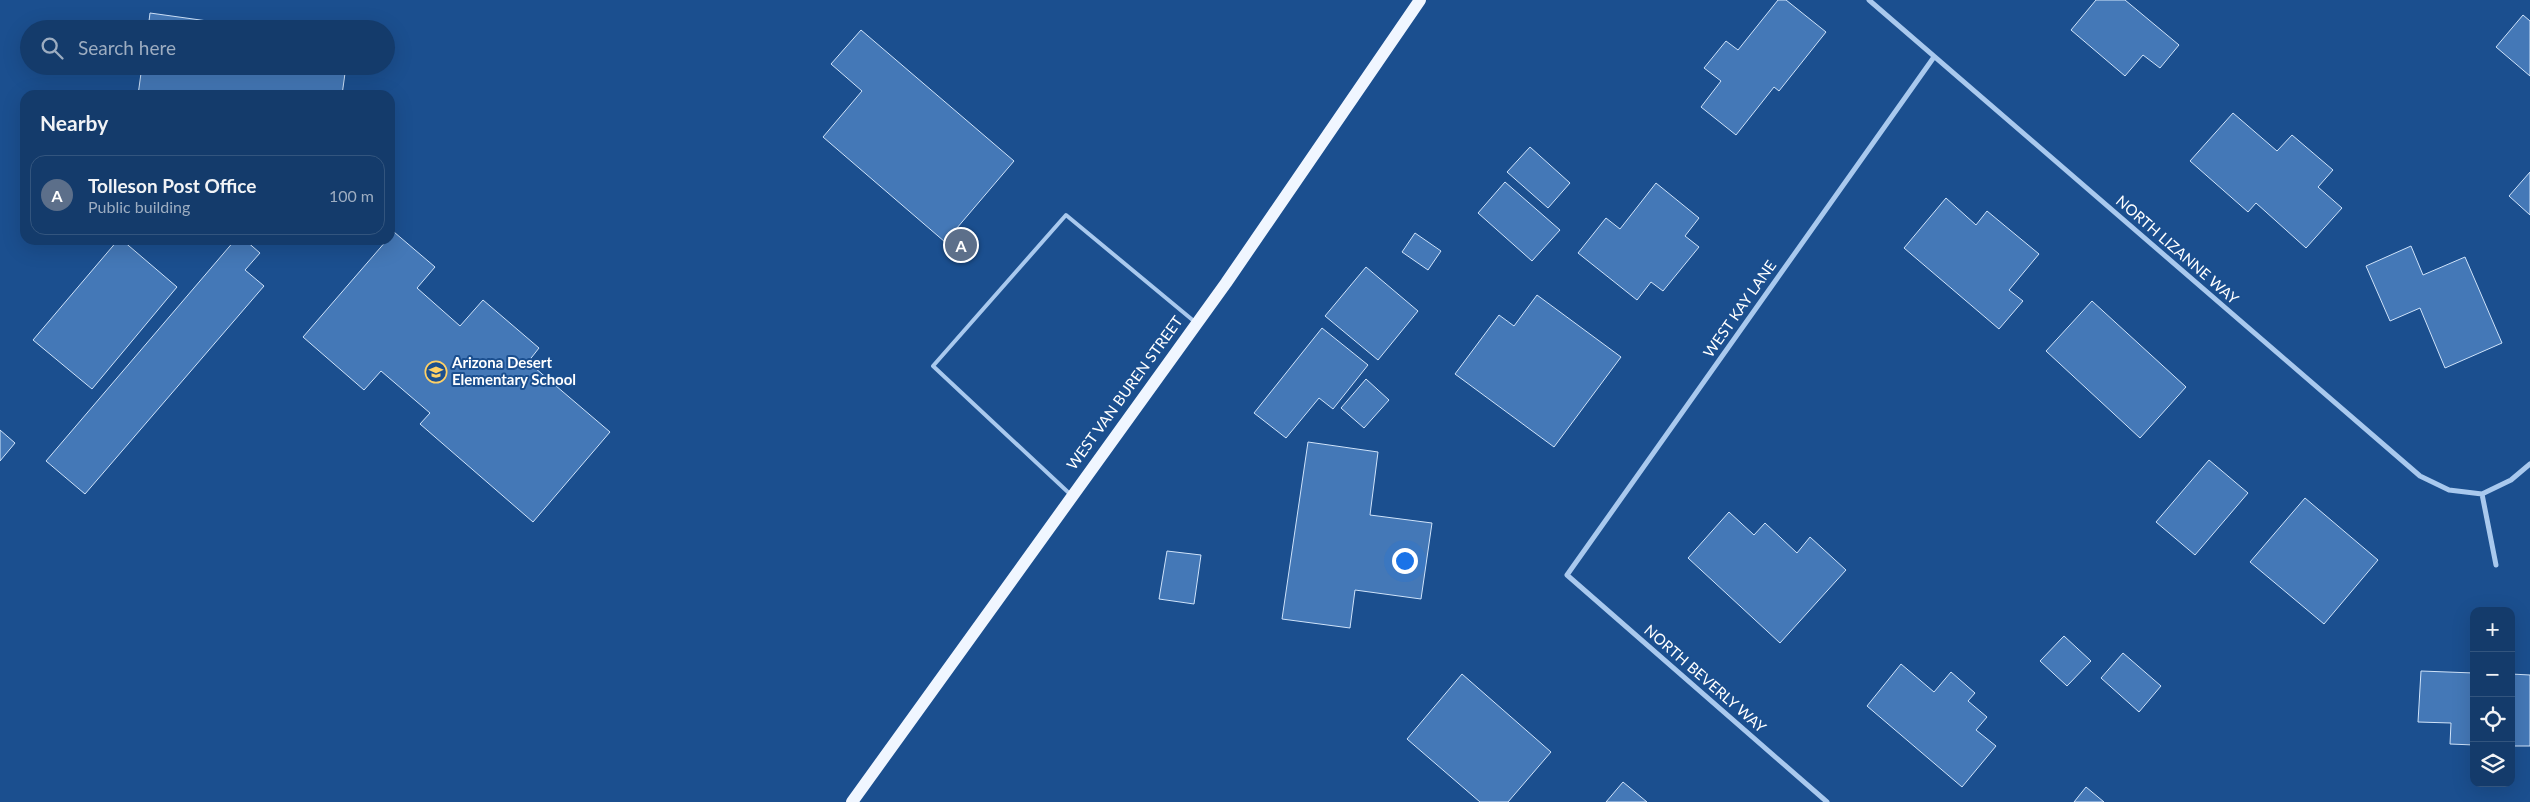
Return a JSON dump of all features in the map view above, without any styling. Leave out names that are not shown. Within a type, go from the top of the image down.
[{"type":"main road","name":"WEST VAN BUREN STREET","points":[[852,802],[1071,494],[1197,324],[1420,0]]},
{"type":"street","name":"NORTH LIZANNE WAY","points":[[1869,0],[2420,476],[2449,490],[2482,494]]},
{"type":"street","name":"WEST KAY LANE","points":[[1567,576],[1934,57]]},
{"type":"street","points":[[2496,565],[2482,494],[2511,480],[2530,464]]},
{"type":"street","name":"NORTH BEVERLY WAY","points":[[1567,576],[1827,802]]},
{"type":"lane","points":[[1071,494],[933,366],[1066,215],[1197,324]]},
{"type":"building","points":[[1778,0],[1786,0],[1826,32],[1779,91],[1774,87],[1736,135],[1701,107],[1721,81],[1704,68],[1726,41],[1738,50]]},
{"type":"building","points":[[2096,0],[2125,0],[2179,45],[2160,68],[2143,55],[2125,76],[2071,30]]},
{"type":"building","points":[[150,13],[200,20],[149,20]]},
{"type":"building","points":[[2523,15],[2530,21],[2530,76],[2496,47]]},
{"type":"building","points":[[861,30],[1014,161],[945,242],[823,137],[862,91],[831,64]]},
{"type":"building","points":[[141,75],[345,75],[343,90],[139,90]]},
{"type":"building","points":[[2233,113],[2277,151],[2292,135],[2333,170],[2318,187],[2342,208],[2306,248],[2256,203],[2248,212],[2190,161]]},
{"type":"building","points":[[1530,147],[1570,183],[1548,208],[1507,172]]},
{"type":"building","points":[[2530,172],[2530,215],[2509,196]]},
{"type":"building","points":[[1505,182],[1560,230],[1532,261],[1478,213]]},
{"type":"building","points":[[1656,183],[1699,218],[1685,236],[1699,247],[1663,291],[1651,282],[1637,300],[1578,253],[1606,218],[1620,229]]},
{"type":"building","points":[[1946,198],[1976,225],[1987,211],[2039,254],[2009,290],[2023,301],[1999,329],[1904,248]]},
{"type":"building","points":[[395,233],[435,267],[417,288],[460,326],[483,300],[539,348],[528,362],[610,432],[533,522],[420,424],[430,413],[381,371],[364,390],[303,337],[383,245],[395,245]]},
{"type":"building","points":[[1415,233],[1441,251],[1428,270],[1402,252]]},
{"type":"building","points":[[114,245],[128,245],[177,287],[92,389],[33,340]]},
{"type":"building","points":[[231,245],[251,245],[260,253],[245,270],[264,286],[85,494],[46,461]]},
{"type":"building","points":[[2411,246],[2423,275],[2465,257],[2502,343],[2445,368],[2420,308],[2390,321],[2366,266]]},
{"type":"building","points":[[1366,267],[1418,311],[1378,360],[1325,316]]},
{"type":"building","points":[[1537,295],[1621,357],[1554,447],[1455,374],[1499,315],[1514,326]]},
{"type":"building","points":[[2092,301],[2186,387],[2140,438],[2046,351]]},
{"type":"building","points":[[1322,328],[1368,365],[1333,409],[1319,398],[1286,438],[1254,413]]},
{"type":"building","points":[[1366,379],[1389,400],[1364,428],[1341,408]]},
{"type":"building","points":[[0,430],[15,443],[0,461]]},
{"type":"building","points":[[1308,442],[1378,452],[1370,515],[1432,523],[1421,599],[1355,590],[1350,628],[1282,619]]},
{"type":"building","points":[[2209,460],[2248,493],[2195,555],[2156,522]]},
{"type":"building","points":[[2305,498],[2378,560],[2324,624],[2250,562]]},
{"type":"building","points":[[1729,512],[1754,535],[1765,523],[1797,553],[1810,537],[1846,570],[1780,643],[1688,558]]},
{"type":"building","points":[[1167,551],[1201,555],[1194,604],[1159,599]]},
{"type":"building","points":[[2064,636],[2091,661],[2067,686],[2040,661]]},
{"type":"building","points":[[2123,653],[2161,686],[2139,712],[2101,678]]},
{"type":"building","points":[[1901,664],[1934,692],[1951,672],[1975,693],[1968,701],[1987,717],[1976,730],[1996,746],[1962,787],[1867,706]]},
{"type":"building","points":[[2421,671],[2470,673],[2470,745],[2450,744],[2451,723],[2418,722]]},
{"type":"building","points":[[1462,674],[1551,752],[1508,802],[1480,802],[1407,739]]},
{"type":"building","points":[[2515,674],[2530,675],[2530,746],[2515,746]]},
{"type":"building","points":[[1623,782],[1647,802],[1606,802]]},
{"type":"building","points":[[2086,787],[2104,802],[2074,802]]},
{"type":"place","name":"Tolleson Post Office","points":[[961,245]]},
{"type":"place","name":"Arizona Desert Elementary School","points":[[436,372]]}]
